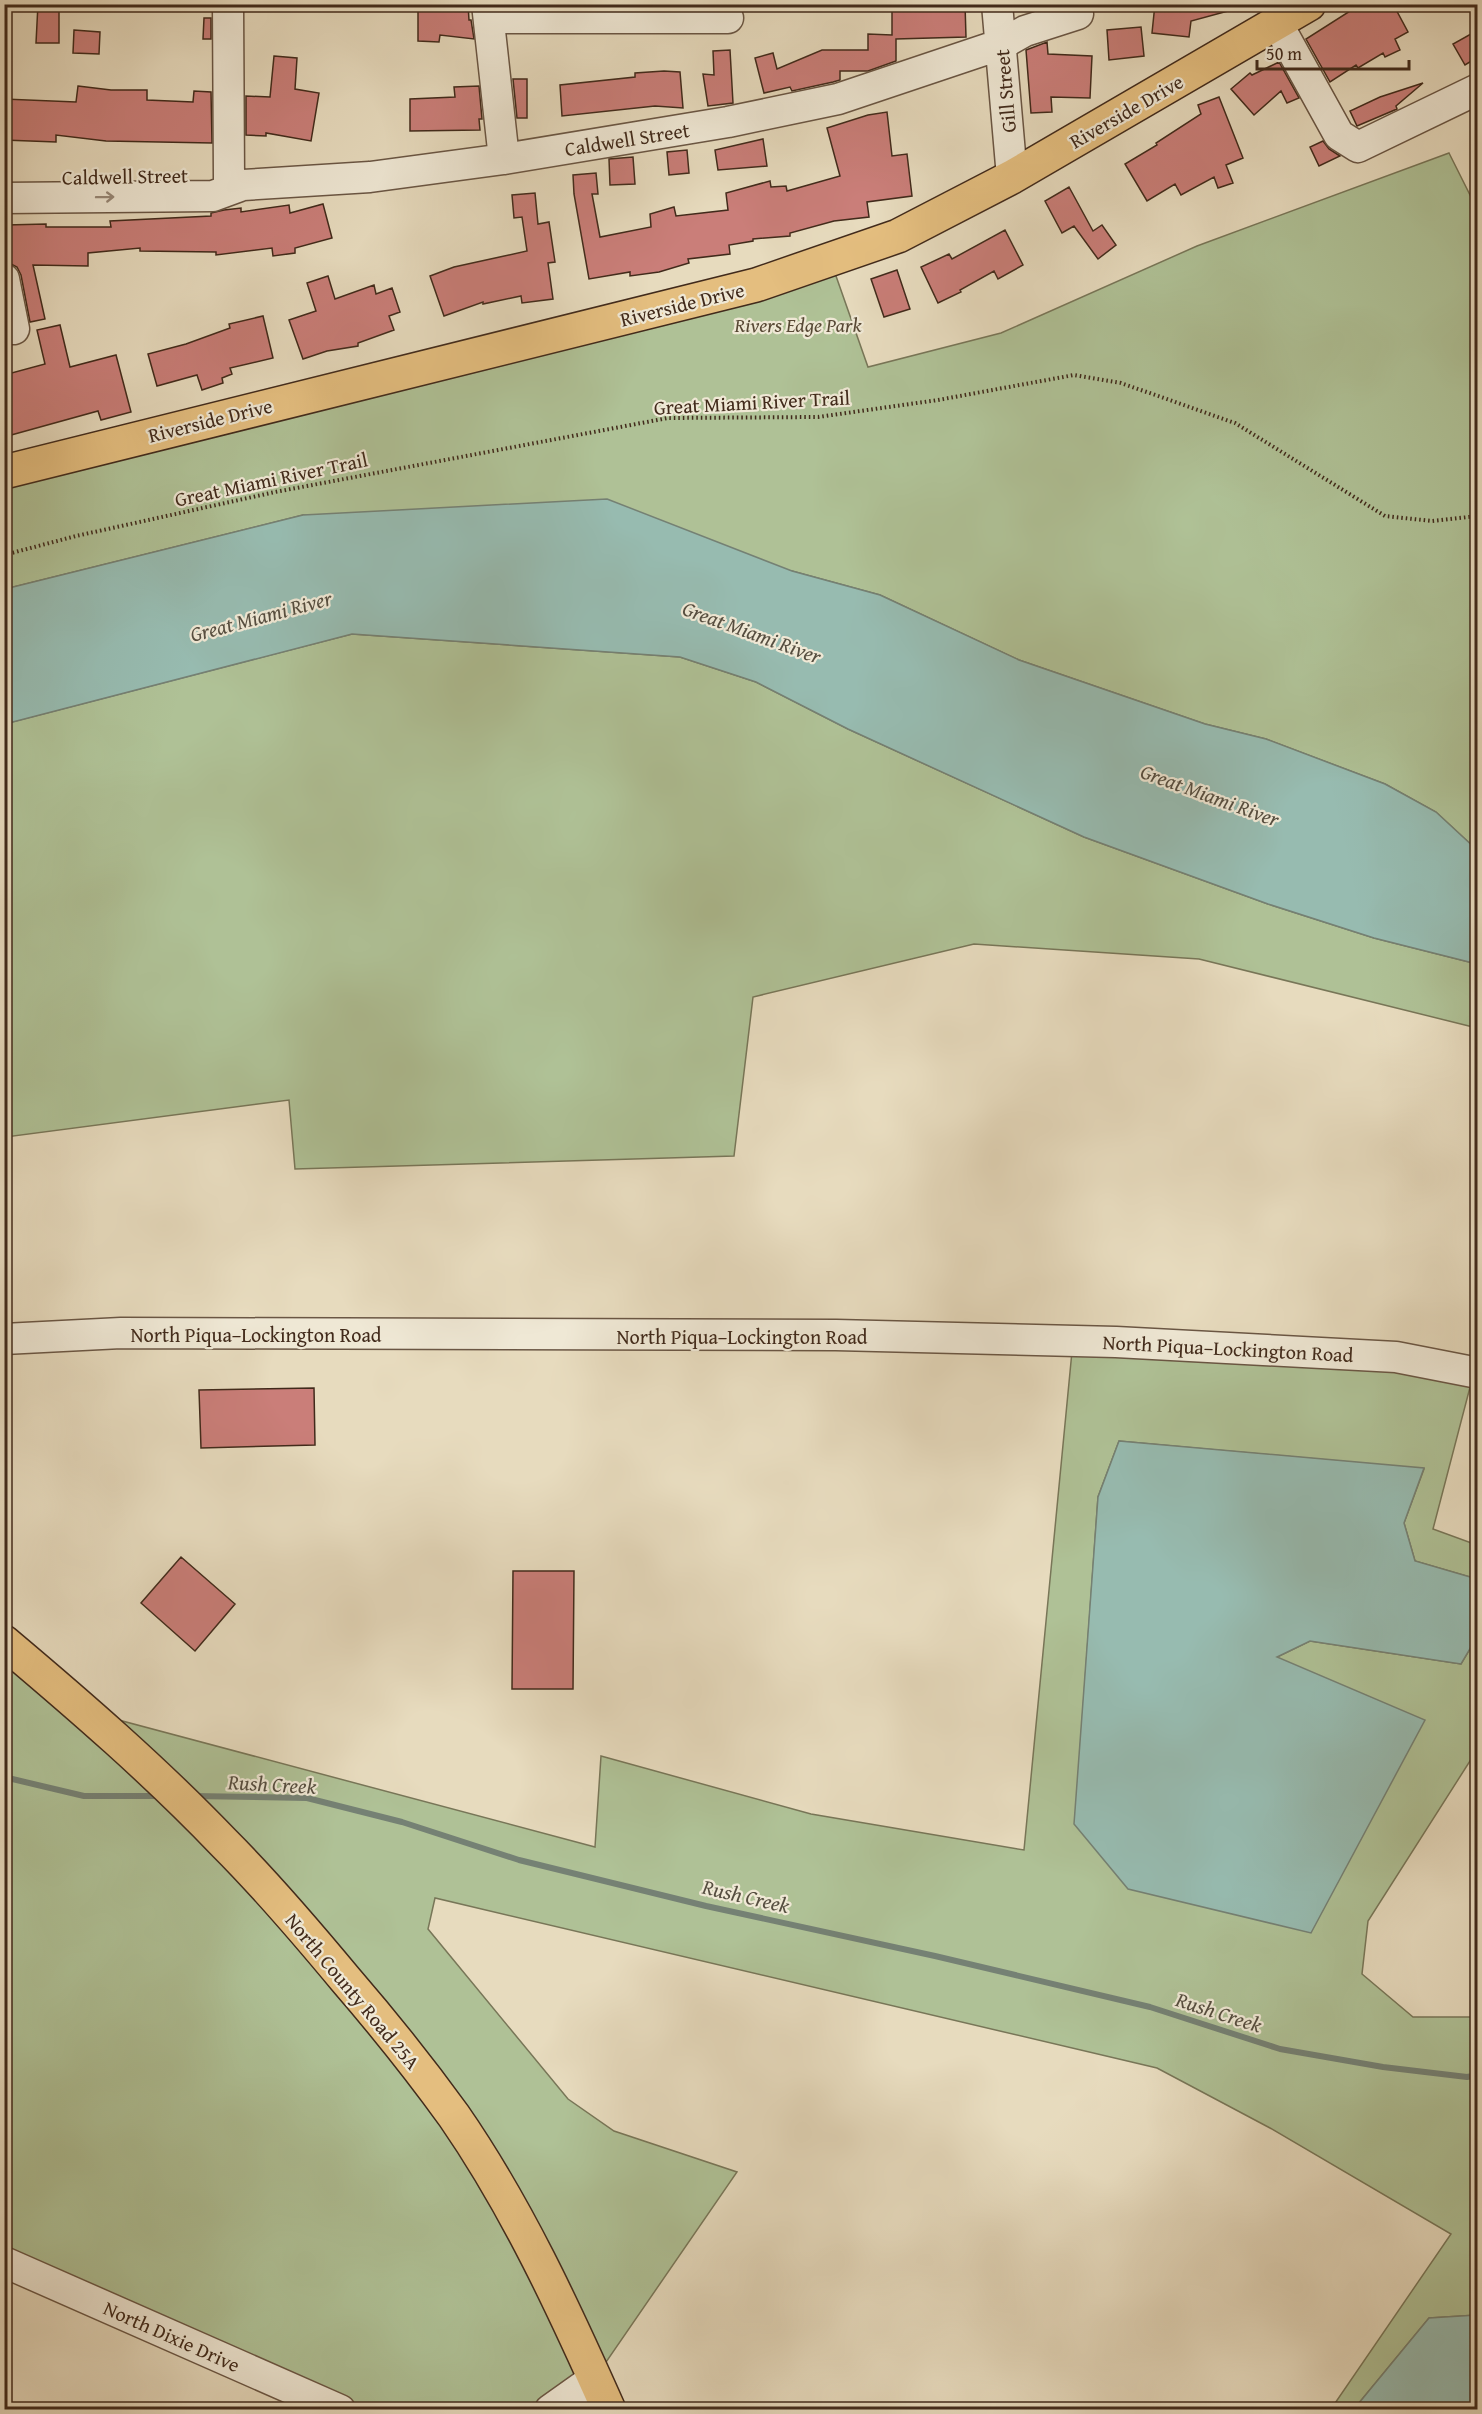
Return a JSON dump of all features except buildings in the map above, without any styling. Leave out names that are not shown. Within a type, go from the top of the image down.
[{"type":"main road","name":"Riverside Drive","points":[[4,472],[756,285],[898,236],[1012,177],[1309,4]]},
{"type":"main road","name":"North County Road 25A","points":[[4,1642],[85,1711],[225,1843],[308,1934],[394,2037],[454,2118],[549,2278],[609,2409]]},
{"type":"street","points":[[228,4],[236,183]]},
{"type":"street","name":"Gill Street","points":[[997,4],[1012,177]]},
{"type":"street","points":[[504,159],[488,11],[728,18]]},
{"type":"street","name":"Caldwell Street","points":[[4,177],[66,187],[213,196],[236,183],[370,177],[504,159],[728,122],[838,99],[1002,44],[1025,31],[1078,14]]},
{"type":"street","points":[[1276,23],[1339,135],[1358,147],[1478,89]]},
{"type":"street","name":"Caldwell Street","points":[[4,198],[66,187]]},
{"type":"street","points":[[4,279],[14,329],[4,329]]},
{"type":"street","name":"North Piqua–Lockington Road","points":[[4,1339],[108,1333],[836,1335],[1116,1342],[1396,1357],[1478,1373]]},
{"type":"street","name":"North Dixie Drive","points":[[4,2262],[340,2409]]},
{"type":"street","points":[[550,2409],[595,2378]]},
{"type":"path","name":"Great Miami River Trail","points":[[4,555],[76,536],[275,492],[668,418],[818,417],[938,400],[1074,375],[1121,383],[1235,423],[1385,516],[1432,522],[1478,516]]},
{"type":"green space","name":"Rivers Edge Park","points":[[1449,153],[1477,209],[1477,850],[1436,812],[1385,784],[1266,739],[1205,724],[1019,660],[880,595],[792,571],[303,515],[5,589],[5,472],[830,259],[868,367],[1001,333],[1197,246]]},
{"type":"green space","points":[[352,634],[680,657],[756,682],[848,729],[1084,837],[1268,904],[1374,938],[1477,964],[1477,1028],[1199,959],[974,944],[753,997],[734,1156],[295,1169],[289,1100],[6,1137],[4,724]]},
{"type":"green space","points":[[1073,1341],[1474,1372],[1433,1529],[1477,1545],[1477,1579],[1415,1561],[1404,1523],[1424,1469],[1119,1441],[1098,1497],[1075,1823],[1277,1657],[1310,1641],[1461,1664],[1477,1637],[1477,1750],[1368,1921],[1362,1974],[1413,2017],[1477,2017],[1477,2315],[1429,2318],[1354,2409],[1331,2409],[1451,2234],[1270,2128],[1157,2068],[435,1898],[428,1929],[568,2099],[614,2131],[737,2172],[595,2378],[609,2409],[340,2409],[5,2262],[4,1642],[85,1711],[595,1847],[601,1756],[811,1814],[1024,1850]]},
{"type":"water","name":"Great Miami River","points":[[607,499],[792,571],[880,595],[1019,660],[1205,724],[1266,739],[1385,784],[1436,812],[1477,850],[1477,964],[1374,938],[1268,904],[1084,837],[848,729],[756,682],[680,657],[352,634],[5,724],[5,589],[303,515]]},
{"type":"water","points":[[1119,1441],[1424,1468],[1404,1523],[1415,1561],[1477,1579],[1477,1637],[1461,1664],[1310,1641],[1277,1657],[1425,1720],[1311,1933],[1128,1889],[1074,1824],[1098,1497]]},
{"type":"water","points":[[1477,2315],[1477,2409],[1354,2409],[1429,2318]]},
{"type":"waterway","name":"Rush Creek","points":[[4,1777],[84,1796],[159,1796]]},
{"type":"waterway","name":"Rush Creek","points":[[193,1796],[307,1798],[402,1822],[519,1860],[706,1906],[935,1956],[1150,2007],[1280,2049],[1383,2067],[1467,2077],[1478,2075]]}]
